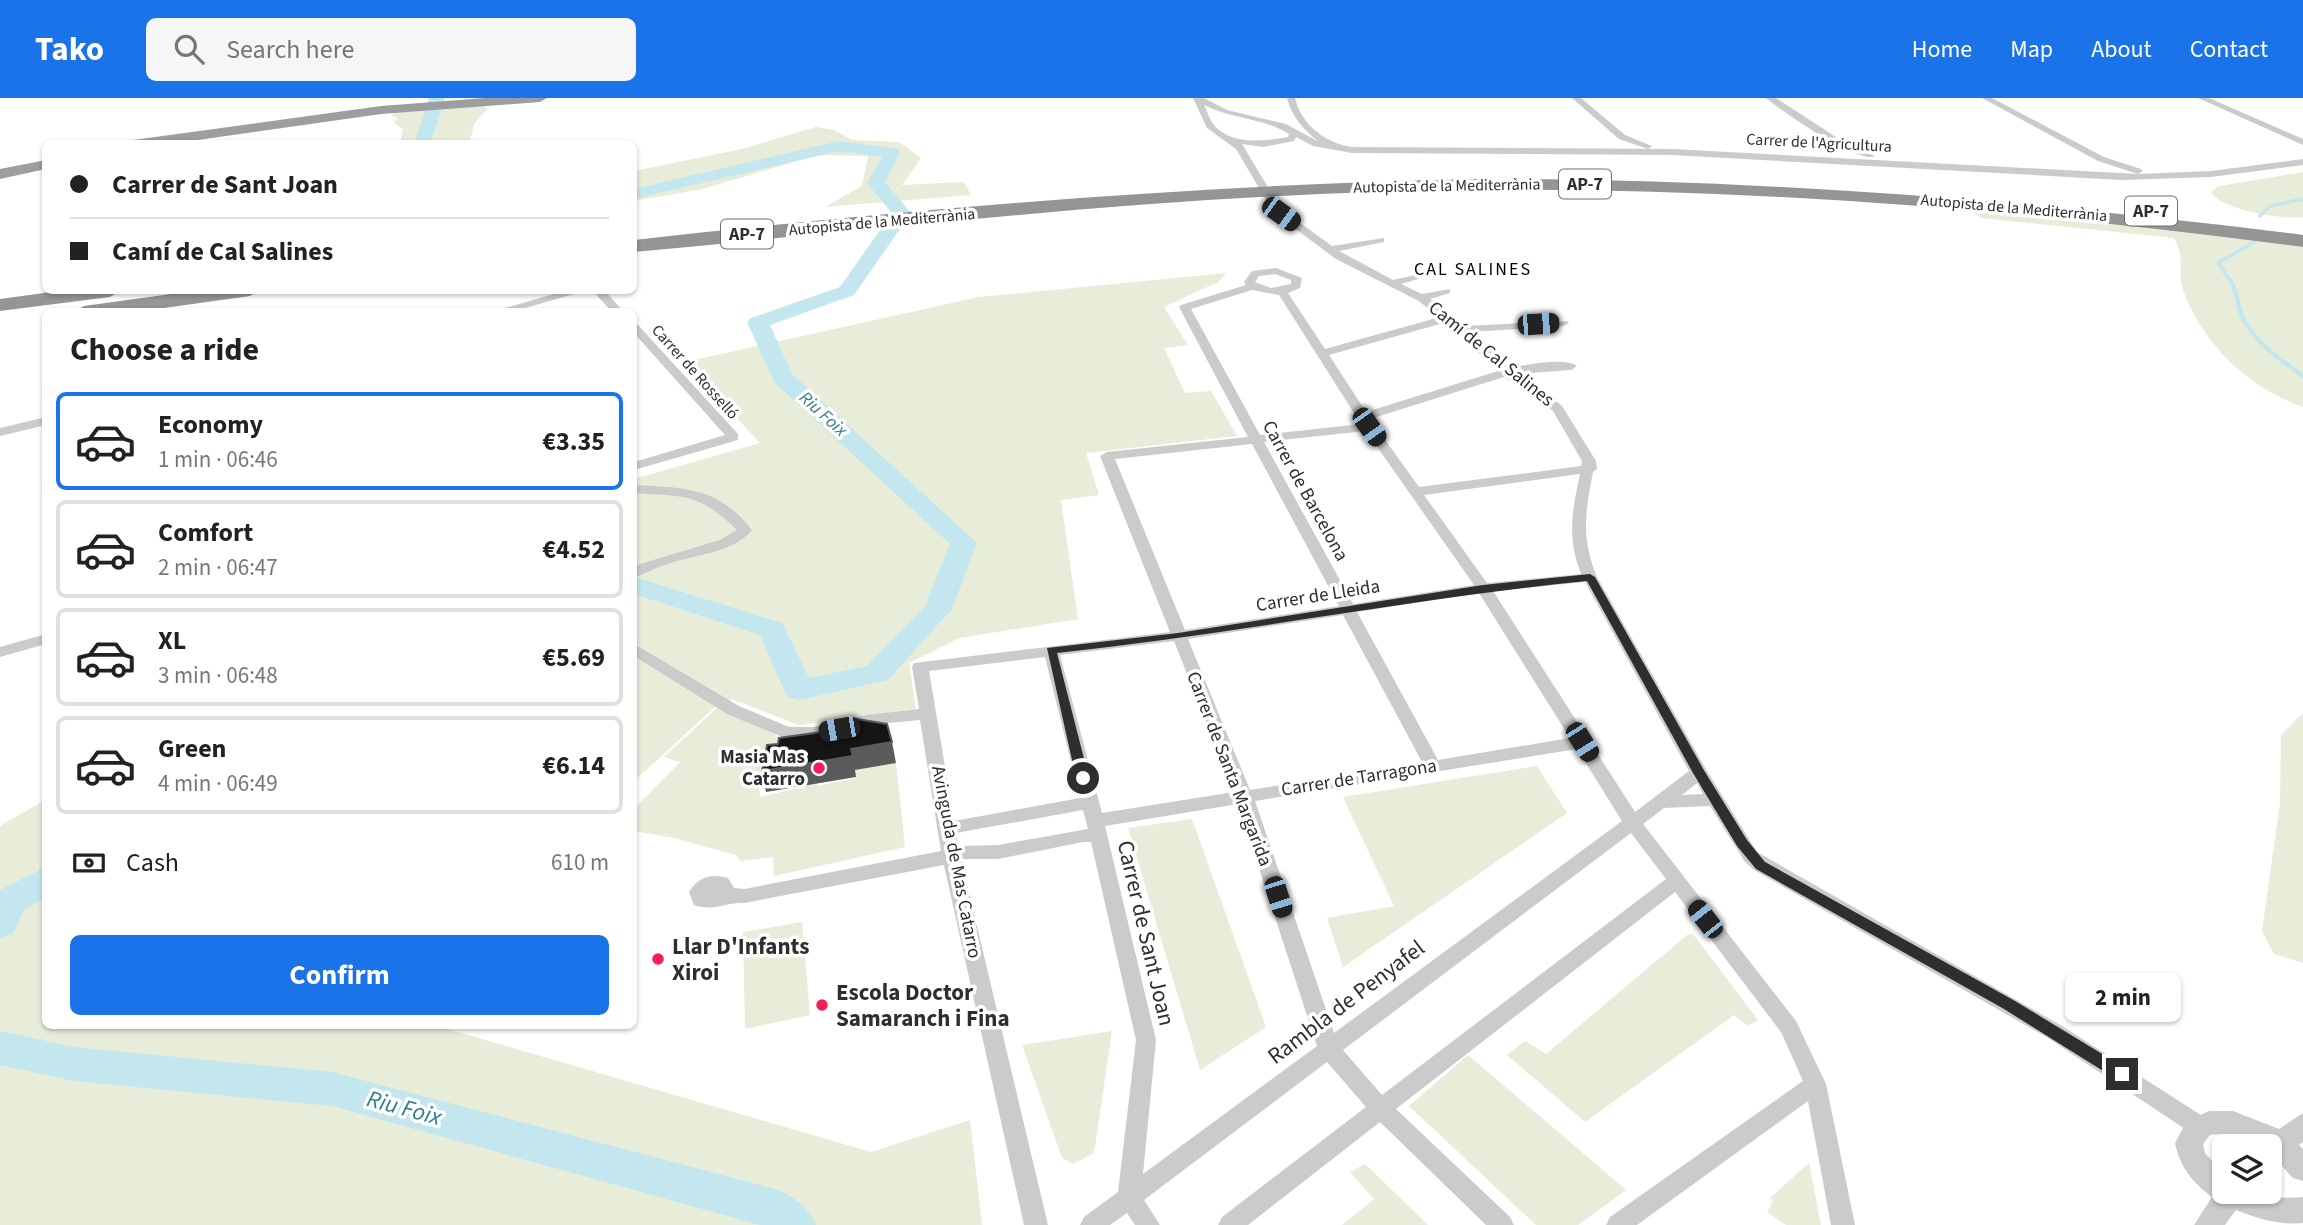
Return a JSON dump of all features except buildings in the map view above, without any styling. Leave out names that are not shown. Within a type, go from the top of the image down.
[{"type":"highway","points":[[161,140],[399,109],[540,98]]},
{"type":"highway","points":[[169,140],[197,135]]},
{"type":"highway","points":[[174,140],[197,135]]},
{"type":"highway","points":[[0,170],[42,162]]},
{"type":"highway","name":"Autopista de la Mediterrània","points":[[934,210],[1056,192],[1260,181],[1500,173],[1749,178],[1999,196],[2303,231]]},
{"type":"highway","name":"Autopista de la Mediterrània","points":[[637,231],[934,210],[1275,191],[1469,184],[1629,185],[1777,190],[1962,202],[2303,241]]},
{"type":"highway","points":[[1999,196],[2106,202],[2303,224]]},
{"type":"highway","name":"Autopista de la Mediterrània","points":[[637,246],[860,217]]},
{"type":"highway","points":[[0,305],[84,294]]},
{"type":"highway","points":[[114,308],[220,294]]},
{"type":"highway","points":[[0,321],[42,316]]},
{"type":"street","name":"Carrer de l'Agricultura","points":[[1198,98],[1224,112],[1265,122],[1316,144],[1377,150],[1672,152],[1820,158],[2095,176],[2173,176],[2249,171],[2303,162]]},
{"type":"street","name":"Camí de Cal Salines","points":[[1198,98],[1210,126],[1231,134],[1240,147],[1273,207],[1330,250],[1421,298],[1449,318],[1507,373],[1535,390],[1558,410],[1587,453],[1590,469]]},
{"type":"street","points":[[1248,161],[1275,144],[1291,139],[1292,132],[1283,103],[1291,98],[1292,105],[1316,136],[1333,146]]},
{"type":"street","points":[[1576,98],[1622,137],[1672,152]]},
{"type":"street","points":[[1770,98],[1839,144],[1901,164]]},
{"type":"street","points":[[1986,98],[2101,159],[2137,171],[2173,176]]},
{"type":"street","points":[[2202,98],[2300,142]]},
{"type":"street","points":[[1231,134],[1265,122]]},
{"type":"street","points":[[1231,134],[1275,144]]},
{"type":"street","points":[[1604,150],[1619,144],[1622,137]]},
{"type":"street","points":[[1820,158],[1839,152],[1839,144]]},
{"type":"street","points":[[2095,176],[2108,169],[2101,159]]},
{"type":"street","points":[[1330,250],[1380,240]]},
{"type":"street","points":[[1265,271],[1285,272],[1297,278],[1296,286],[1282,291],[1253,286],[1250,277],[1265,271]]},
{"type":"street","points":[[1393,284],[1424,274]]},
{"type":"street","name":"Carrer de Barcelona","points":[[1253,286],[1185,307],[1433,767]]},
{"type":"street","points":[[1282,291],[1366,422],[1483,588],[1632,822],[1789,1027],[1815,1084],[1843,1225]]},
{"type":"street","points":[[1421,298],[1446,291]]},
{"type":"street","points":[[512,308],[567,294]]},
{"type":"street","points":[[601,294],[615,308]]},
{"type":"street","points":[[1324,353],[1449,318]]},
{"type":"street","points":[[1462,329],[1563,323]]},
{"type":"street","name":"Carrer de Rosselló","points":[[637,330],[733,437],[637,465]]},
{"type":"street","points":[[1255,441],[1366,422],[1507,373],[1546,365],[1571,366]]},
{"type":"street","points":[[0,432],[42,422]]},
{"type":"street","name":"Carrer de Santa Margarida","points":[[1255,441],[1107,456],[1244,796],[1328,1048],[1381,1109],[1502,1225]]},
{"type":"street","points":[[1414,492],[1590,469],[1578,514],[1577,538],[1590,577],[1699,773],[1742,843],[1760,865],[2055,1032],[2199,1126],[2227,1122],[2245,1126],[2260,1134]]},
{"type":"street","points":[[637,489],[692,493],[719,505],[745,530],[731,540],[649,564],[637,571]]},
{"type":"street","name":"Carrer de Lleida","points":[[1051,650],[1178,636],[1483,588],[1590,577]]},
{"type":"street","points":[[0,652],[42,640]]},
{"type":"street","name":"Avinguda de Mas Catarro","points":[[1035,1225],[950,852],[920,667],[1051,650]]},
{"type":"street","name":"Carrer de Sant Joan","points":[[1051,650],[1146,1040],[1129,1197]]},
{"type":"street","points":[[637,651],[733,710],[787,733],[815,733],[867,720],[928,714]]},
{"type":"street","name":"Carrer de Tarragona","points":[[724,895],[744,896],[941,859],[950,852],[985,853],[1080,835],[1094,820],[1582,742]]},
{"type":"street","name":"Rambla de Penyafel","points":[[1092,1225],[1699,773]]},
{"type":"street","points":[[1660,802],[1717,799]]},
{"type":"street","points":[[948,828],[1094,820]]},
{"type":"street","points":[[1230,1225],[1675,881]]},
{"type":"street","points":[[1618,1225],[1815,1084]]},
{"type":"street","points":[[2282,1143],[2303,1125]]},
{"type":"street","points":[[2199,1126],[2189,1145],[2192,1158],[2200,1172],[2212,1183]]},
{"type":"street","points":[[2282,1147],[2303,1169]]},
{"type":"street","points":[[1129,1197],[1148,1225]]},
{"type":"street","points":[[2208,1225],[2224,1204]]},
{"type":"street","points":[[2242,1204],[2268,1215],[2287,1216],[2303,1210]]},
{"type":"green space","points":[[483,105],[487,109],[474,124],[470,140],[401,140],[403,129],[394,123],[398,118],[392,116],[393,112]]},
{"type":"green space","points":[[816,127],[834,130],[852,140],[899,142],[921,158],[902,185],[964,182],[971,195],[825,207],[862,186],[868,156],[817,155],[703,189],[637,200],[637,170],[742,149]]},
{"type":"green space","points":[[2303,172],[2303,217],[2268,215],[2239,209],[2211,192],[2219,186]]},
{"type":"green space","points":[[1966,208],[2303,246],[2303,407],[2283,399],[2246,376],[2230,362],[2203,329],[2183,290],[2180,253],[2174,238],[1981,218]]},
{"type":"green space","points":[[1226,273],[1218,282],[1164,307],[1188,345],[1164,348],[1185,393],[1211,391],[1237,436],[1086,453],[1099,495],[1061,500],[1078,619],[959,638],[909,663],[916,709],[799,725],[731,699],[716,706],[637,778],[637,478],[760,443],[685,362],[979,297]]},
{"type":"green space","points":[[718,707],[778,736],[784,759],[767,786],[759,787],[760,797],[806,786],[817,772],[817,786],[856,778],[854,770],[896,763],[905,847],[774,876],[773,857],[740,861],[736,855],[674,838],[637,832],[637,806],[680,762],[664,757]]},
{"type":"green space","points":[[2303,713],[2303,963],[2274,954],[2262,931],[2280,803],[2281,735]]},
{"type":"green space","points":[[1537,766],[1567,813],[1343,967],[1327,918],[1394,906],[1343,797]]},
{"type":"green space","points":[[42,802],[42,1029],[447,1029],[871,1152],[970,1120],[982,1225],[0,1225],[0,826]]},
{"type":"green space","points":[[1192,819],[1266,1027],[1200,1070],[1128,828]]},
{"type":"green space","points":[[802,922],[810,1015],[745,1029],[743,932]]},
{"type":"green space","points":[[1693,934],[1758,1020],[1748,1026],[1734,1015],[1585,1122],[1507,1055],[1525,1041],[1546,1054],[1687,935]]},
{"type":"green space","points":[[1112,1031],[1094,1153],[1073,1164],[1062,1158],[1022,1045]]},
{"type":"green space","points":[[1468,1055],[1626,1190],[1578,1225],[1536,1225],[1409,1106]]},
{"type":"green space","points":[[1809,1163],[1821,1225],[1786,1225],[1767,1212],[1773,1202],[1770,1198]]},
{"type":"green space","points":[[1365,1164],[1428,1225],[1342,1225],[1374,1199],[1350,1172]]},
{"type":"waterway","name":"Riu Foix","points":[[423,140],[437,98]]},
{"type":"waterway","name":"Riu Foix","points":[[637,193],[839,146],[892,153],[876,183],[902,213],[847,291],[758,322],[782,377],[964,543],[938,609],[877,673],[799,690],[772,629],[637,586]]},
{"type":"waterway","points":[[2260,216],[2270,206],[2303,199]]},
{"type":"waterway","points":[[2231,282],[2218,263],[2254,242]]},
{"type":"waterway","points":[[2231,282],[2242,317],[2250,330],[2271,352],[2303,376]]},
{"type":"waterway","name":"Riu Foix","points":[[0,924],[10,901],[42,882]]},
{"type":"waterway","name":"Riu Foix","points":[[0,1048],[74,1064],[332,1089],[775,1209],[794,1225]]},
{"type":"place","name":"Masia Mas Catarro","points":[[819,768]]},
{"type":"place","name":"Llar D'Infants Xiroi","points":[[658,959]]},
{"type":"place","name":"Escola Doctor Samaranch i Fina","points":[[822,1005]]},
{"type":"district","name":"CAL SALINES","points":[[1473,269]]},
{"type":"route","points":[[1083,778],[1051,650],[1178,636],[1483,588],[1590,577],[1699,773],[1751,857],[1760,865],[2009,1005],[2122,1074]]}]
